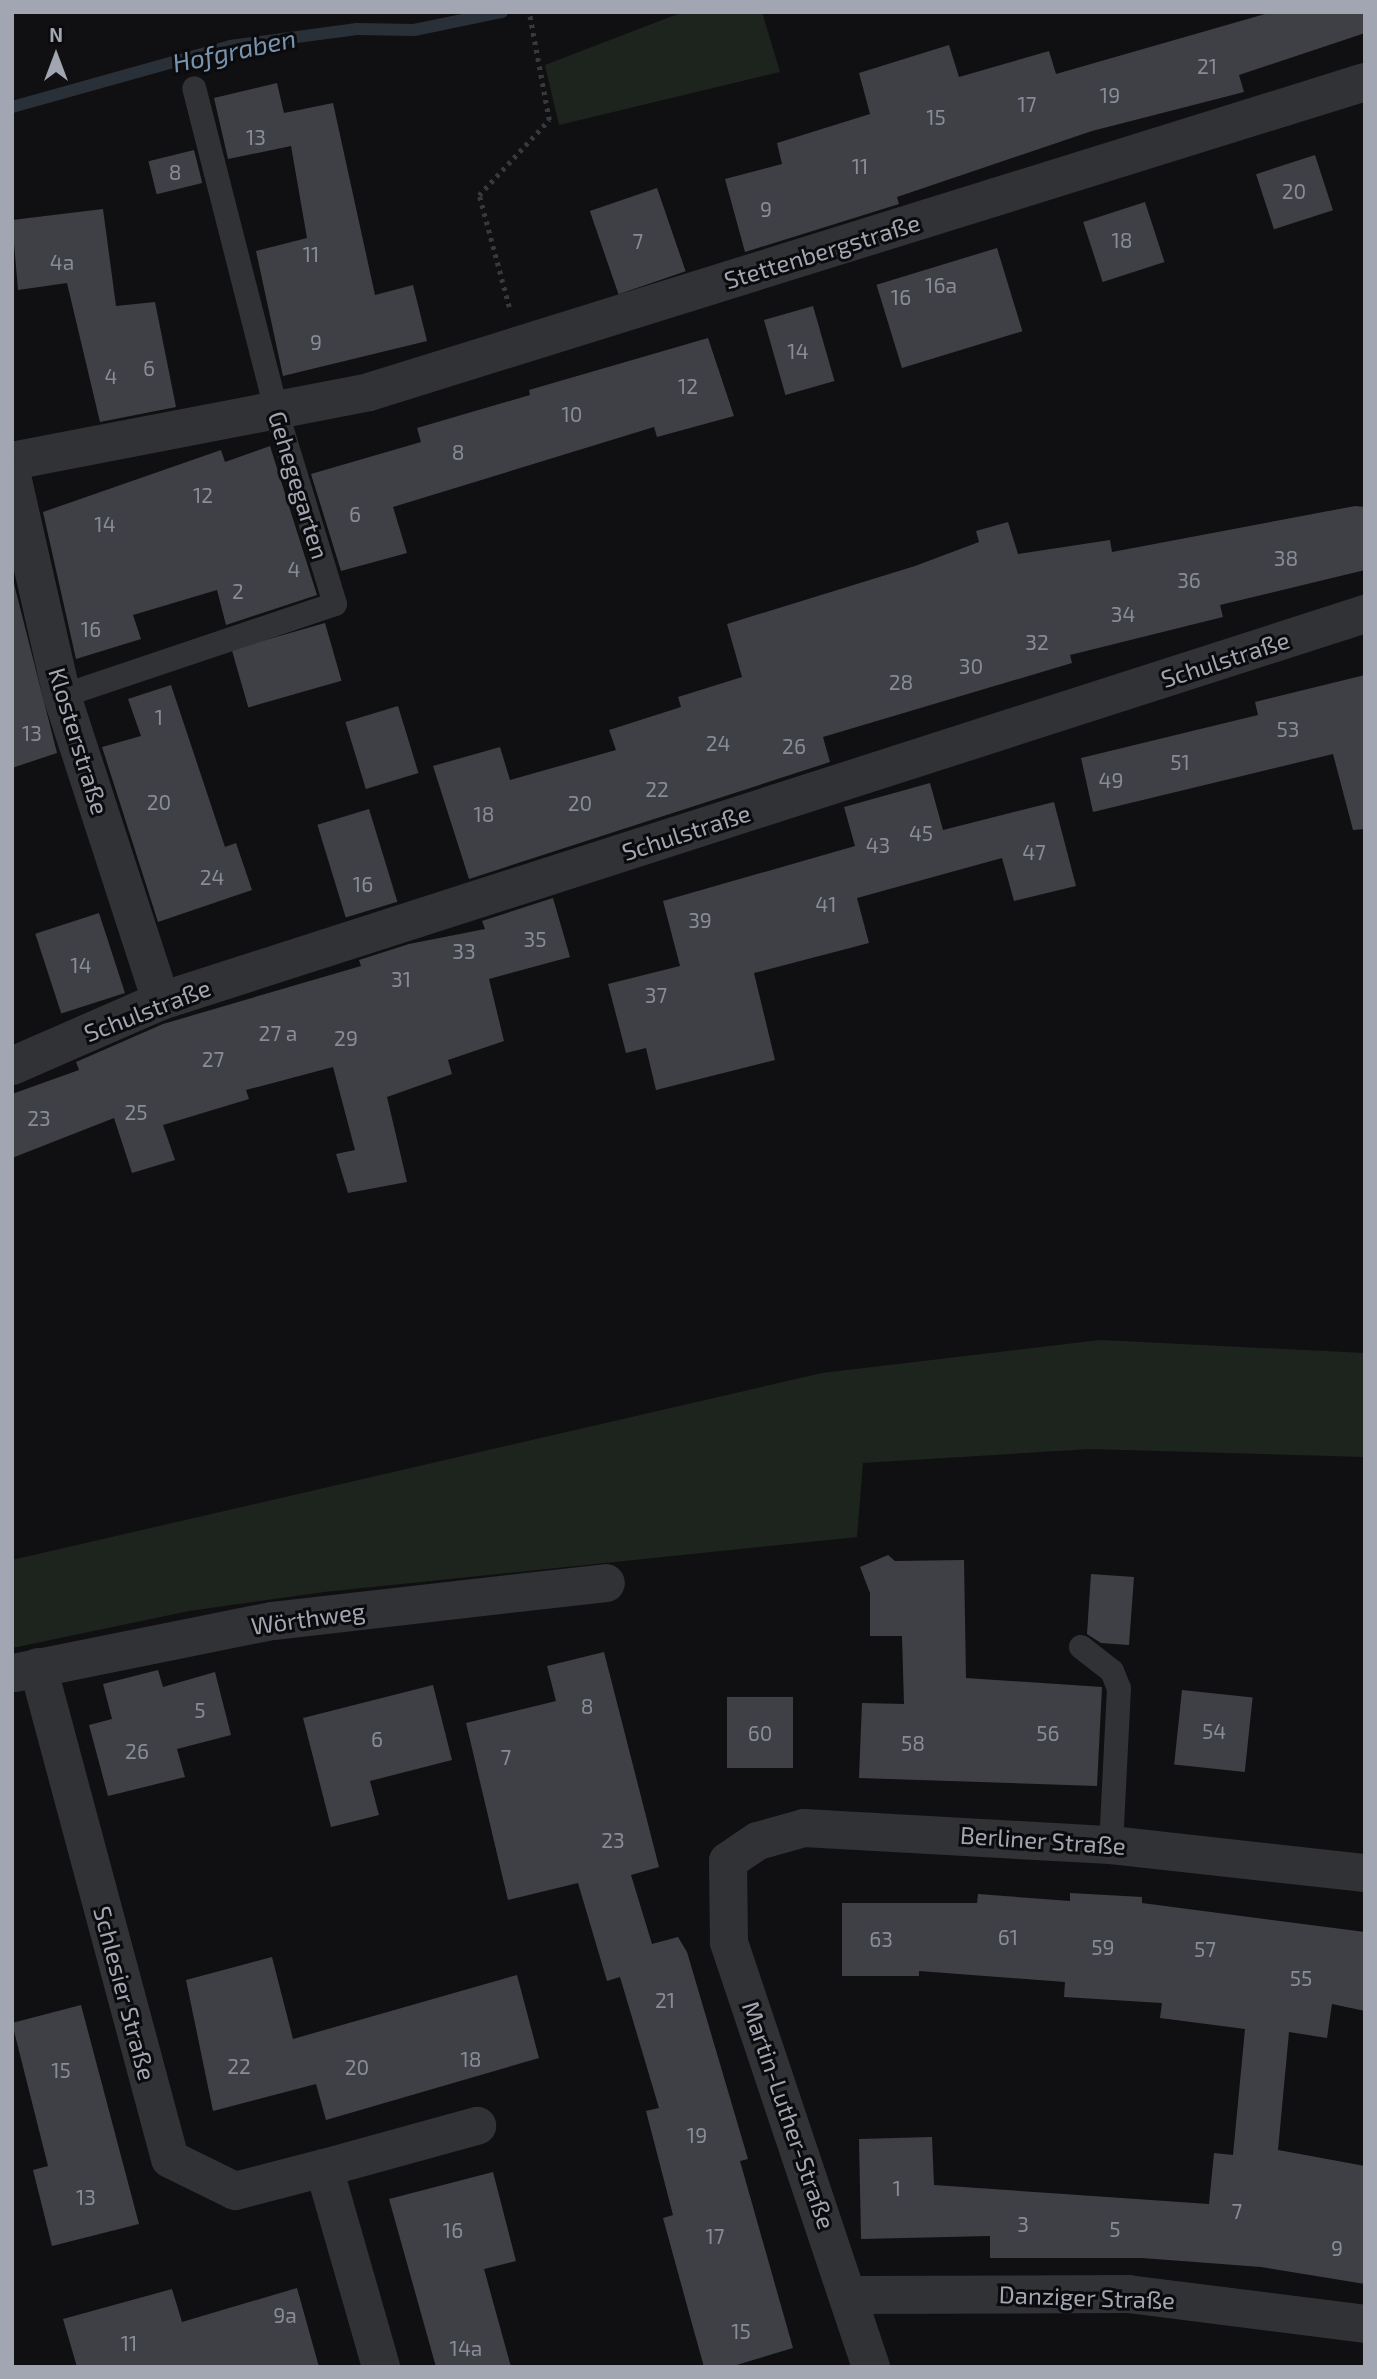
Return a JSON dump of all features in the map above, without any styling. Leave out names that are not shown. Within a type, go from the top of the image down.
[{"type":"street","name":"Stettenbergstraße","points":[[277,412],[520,345],[1365,82]]},
{"type":"street","points":[[12,461],[277,412]]},
{"type":"street","name":"Klosterstraße","points":[[12,476],[62,696],[161,1001]]},
{"type":"street","name":"Schulstraße","points":[[12,1066],[161,1001],[1365,614]]},
{"type":"street","name":"Wörthweg","points":[[25,1670],[273,1621],[606,1583]]},
{"type":"street","name":"Schlesier Straße","points":[[25,1670],[170,2159],[235,2191],[477,2126]]},
{"type":"street","name":"Berliner Straße","points":[[728,1861],[758,1841],[804,1829],[1111,1845],[1365,1873]]},
{"type":"street","name":"Martin-Luther-Straße","points":[[728,1861],[729,1942],[850,2294],[871,2367]]},
{"type":"street","points":[[324,2168],[381,2367]]},
{"type":"street","name":"Danziger Straße","points":[[850,2294],[1128,2294],[1365,2324]]},
{"type":"lane","name":"Gehegegarten","points":[[62,696],[335,604],[277,412],[194,88]]},
{"type":"lane","points":[[1081,1647],[1112,1671],[1119,1688],[1111,1845]]},
{"type":"path","points":[[520,345],[479,195],[549,120],[529,12]]},
{"type":"shaded area","points":[[683,12],[762,12],[780,72],[559,125],[545,65]]},
{"type":"shaded area","points":[[1100,1340],[1365,1353],[1365,1457],[1090,1449],[863,1463],[857,1537],[324,1592],[189,1611],[12,1648],[12,1560],[822,1373]]},
{"type":"building","points":[[1272,12],[1365,12],[1365,33],[1239,75],[1244,92],[1092,131],[897,197],[899,204],[745,252],[725,179],[782,164],[777,143],[870,114],[859,73],[949,45],[959,77],[1049,51],[1056,74]]},
{"type":"building","points":[[277,83],[284,113],[333,103],[375,295],[413,285],[427,341],[283,376],[256,251],[307,238],[291,146],[228,159],[214,98]]},
{"type":"building","points":[[194,150],[202,183],[157,194],[148,161]]},
{"type":"building","points":[[1315,155],[1333,210],[1274,229],[1256,174]]},
{"type":"building","points":[[657,188],[686,271],[619,294],[590,211]]},
{"type":"building","points":[[1145,202],[1164,262],[1103,282],[1083,222]]},
{"type":"building","points":[[103,209],[116,306],[155,302],[176,407],[100,422],[67,283],[18,290],[12,220]]},
{"type":"building","points":[[997,248],[1022,331],[902,368],[877,285]]},
{"type":"building","points":[[813,306],[834,381],[785,395],[764,320]]},
{"type":"building","points":[[708,338],[734,416],[657,437],[654,427],[393,507],[407,553],[341,571],[311,474],[421,442],[417,428],[530,395],[529,390]]},
{"type":"building","points":[[270,446],[317,595],[226,625],[217,590],[133,615],[141,639],[76,659],[43,512],[221,450],[225,462]]},
{"type":"building","points":[[1355,506],[1365,507],[1365,570],[1220,605],[1223,617],[1070,655],[1072,663],[823,737],[830,762],[469,879],[433,766],[500,747],[510,780],[616,750],[609,730],[681,707],[678,697],[742,677],[727,624],[915,566],[979,542],[976,531],[1008,522],[1018,554],[1110,540],[1112,552]]},
{"type":"building","points":[[12,576],[57,753],[12,768]]},
{"type":"building","points":[[325,623],[342,681],[248,707],[232,650]]},
{"type":"building","points":[[1365,675],[1365,829],[1353,830],[1333,754],[1093,812],[1081,758],[1258,715],[1255,702]]},
{"type":"building","points":[[171,685],[225,847],[236,843],[252,890],[158,922],[102,747],[141,736],[128,699]]},
{"type":"building","points":[[398,706],[418,773],[366,789],[345,722]]},
{"type":"building","points":[[930,783],[943,830],[1054,802],[1076,886],[1014,901],[1002,858],[857,898],[869,943],[754,973],[775,1060],[656,1090],[646,1048],[626,1053],[608,984],[680,966],[663,901],[855,846],[844,807]]},
{"type":"building","points":[[369,809],[397,902],[346,918],[317,825]]},
{"type":"building","points":[[553,898],[570,957],[489,979],[504,1041],[448,1060],[452,1074],[387,1097],[407,1182],[348,1193],[336,1154],[355,1150],[333,1067],[246,1090],[249,1099],[163,1125],[175,1160],[132,1173],[114,1118],[12,1158],[12,1094],[79,1070],[76,1062],[163,1024],[361,966],[359,960],[409,944],[485,929],[482,921]]},
{"type":"building","points":[[99,913],[125,993],[61,1014],[35,934]]},
{"type":"building","points":[[888,1555],[895,1561],[964,1560],[966,1678],[1102,1687],[1097,1786],[859,1778],[862,1703],[904,1704],[902,1636],[870,1636],[870,1593],[860,1567]]},
{"type":"building","points":[[1091,1574],[1134,1577],[1129,1645],[1101,1643],[1087,1634]]},
{"type":"building","points":[[604,1652],[659,1867],[631,1875],[652,1944],[678,1937],[687,1952],[748,2159],[740,2161],[793,2348],[730,2367],[704,2367],[663,2218],[673,2215],[646,2111],[659,2108],[620,1977],[607,1981],[578,1883],[508,1900],[466,1723],[556,1701],[547,1666]]},
{"type":"building","points":[[158,1670],[163,1687],[215,1672],[231,1735],[177,1749],[185,1777],[108,1796],[89,1725],[112,1719],[103,1684]]},
{"type":"building","points":[[433,1685],[452,1760],[370,1781],[379,1815],[331,1827],[303,1718]]},
{"type":"building","points":[[1182,1690],[1253,1697],[1245,1772],[1174,1765]]},
{"type":"building","points":[[727,1697],[793,1697],[793,1768],[727,1768]]},
{"type":"building","points":[[1070,1893],[1142,1897],[1142,1903],[1365,1932],[1365,2011],[1332,2004],[1327,2038],[1289,2032],[1278,2150],[1365,2166],[1365,2284],[1261,2267],[1142,2258],[990,2258],[990,2236],[861,2239],[859,2139],[932,2137],[934,2185],[1209,2204],[1214,2153],[1233,2155],[1245,2029],[1160,2018],[1162,2003],[1064,1997],[1065,1982],[919,1971],[919,1976],[842,1976],[842,1903],[977,1903],[978,1894],[1070,1901]]},
{"type":"building","points":[[272,1957],[293,2039],[517,1975],[539,2058],[326,2120],[316,2084],[213,2111],[186,1980]]},
{"type":"building","points":[[81,2005],[139,2224],[52,2246],[33,2170],[48,2166],[12,2023]]},
{"type":"building","points":[[493,2172],[516,2261],[484,2269],[511,2367],[436,2367],[389,2199]]},
{"type":"building","points":[[297,2288],[319,2367],[77,2367],[63,2319],[172,2289],[182,2322]]},
{"type":"waterway","name":"Hofgraben","points":[[12,107],[230,46],[357,29],[414,30],[502,12]]}]
